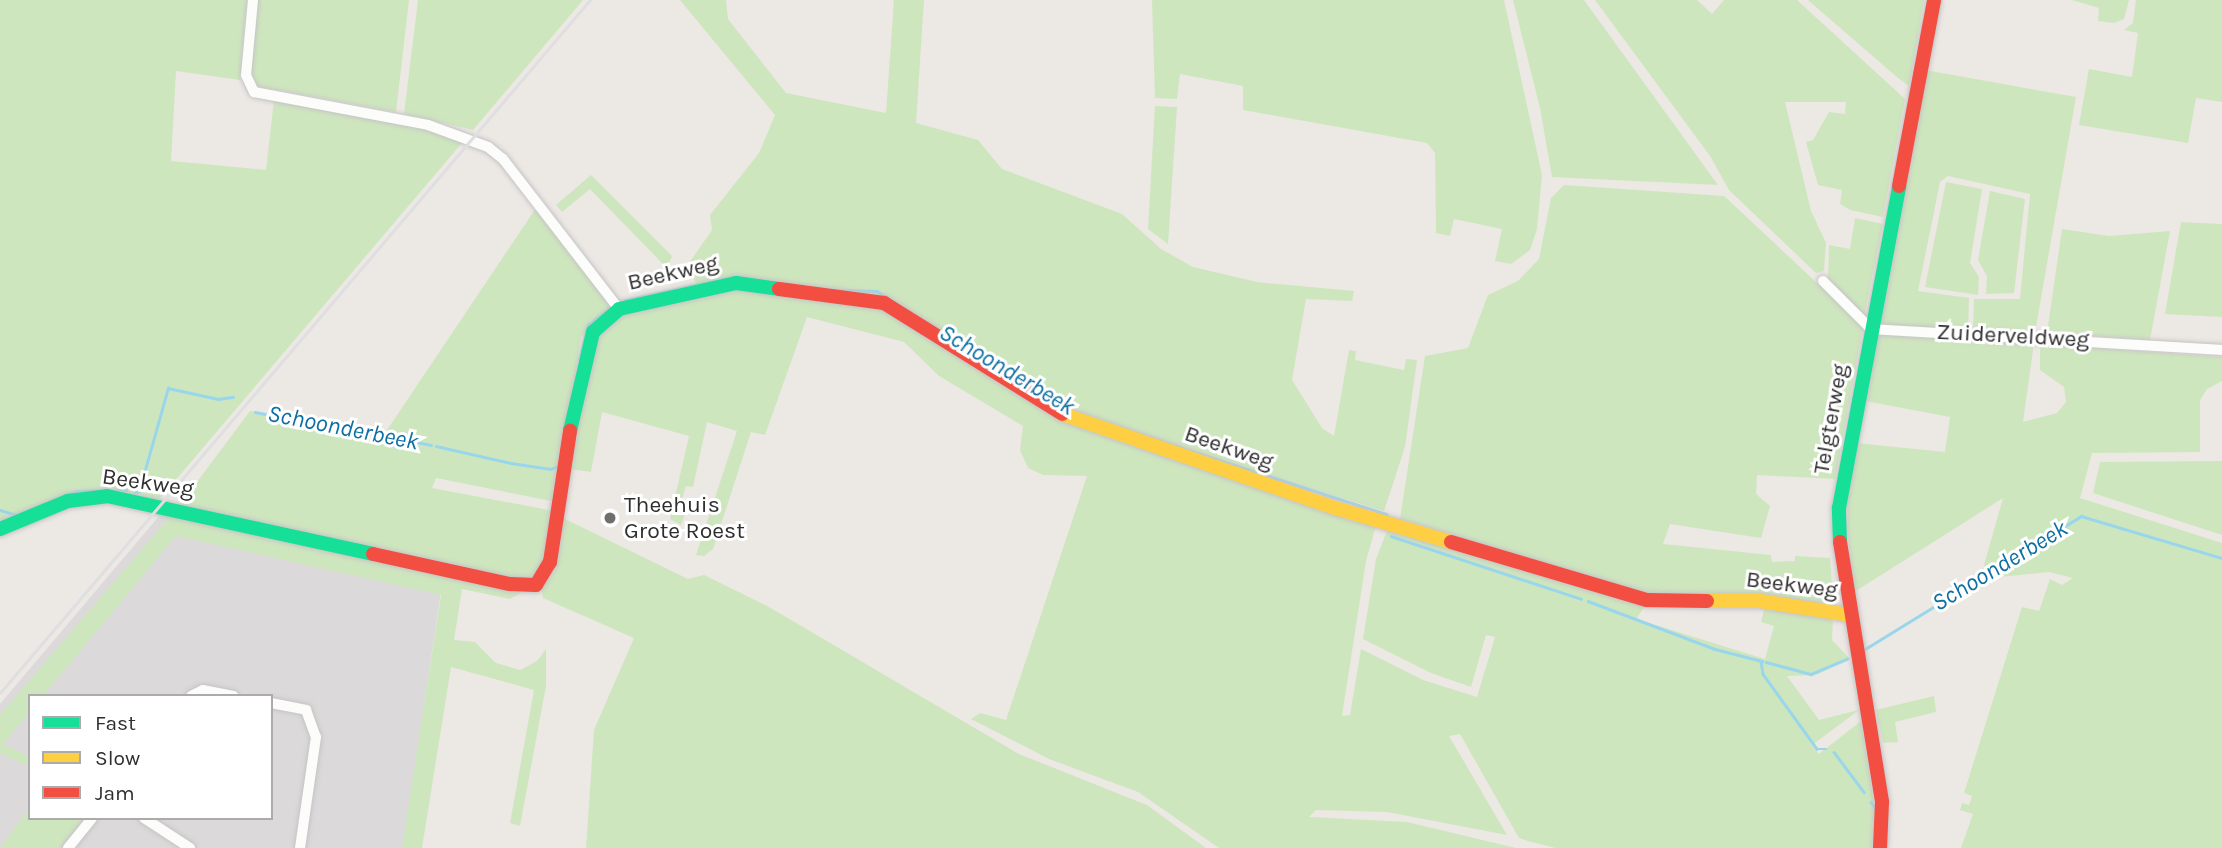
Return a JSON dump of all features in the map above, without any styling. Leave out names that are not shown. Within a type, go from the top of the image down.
[{"type":"street","name":"Beekweg","points":[[253,0],[246,75],[254,92],[442,128],[488,147],[619,309]]},
{"type":"street","name":"Telgterweg","points":[[1880,848],[1882,802],[1840,558],[1839,508],[1934,0]]},
{"type":"street","points":[[1824,281],[1871,330]]},
{"type":"street","name":"Beekweg","points":[[0,529],[68,501],[107,496],[510,584],[536,584],[550,562],[588,344],[601,321],[619,309],[736,283],[873,300],[895,307],[1007,384],[1065,415],[1335,508],[1647,600],[1760,601],[1836,616],[1849,615]]},
{"type":"street","name":"Zuiderveldweg","points":[[1871,330],[2222,350]]},
{"type":"street","points":[[195,694],[203,690],[223,694]]},
{"type":"street","points":[[273,704],[306,710],[316,737],[300,848]]},
{"type":"street","points":[[68,848],[90,820]]},
{"type":"street","points":[[147,820],[190,848]]},
{"type":"shaded area","points":[[165,509],[444,571],[403,848],[0,848],[0,704]]},
{"type":"green space","points":[[0,0],[247,0],[240,80],[176,71],[171,161],[266,170],[274,100],[467,137],[157,502],[105,494],[0,527]]},
{"type":"green space","points":[[255,0],[409,0],[396,112],[256,86],[249,78]]},
{"type":"green space","points":[[418,0],[583,0],[473,130],[404,114]]},
{"type":"green space","points":[[680,0],[726,0],[728,19],[786,93],[886,113],[894,0],[924,0],[916,123],[978,140],[1002,169],[1122,214],[1161,249],[1193,267],[1257,282],[1354,291],[1352,301],[1306,299],[1292,380],[1322,428],[1334,436],[1349,350],[1356,351],[1355,360],[1404,370],[1406,359],[1417,360],[1405,447],[1384,511],[1081,418],[1031,392],[897,305],[697,285],[687,266],[712,230],[710,215],[759,153],[775,115]]},
{"type":"green space","points":[[1152,0],[1504,0],[1542,175],[1537,229],[1530,250],[1511,264],[1495,261],[1502,229],[1454,219],[1450,236],[1436,233],[1435,153],[1427,143],[1243,110],[1243,86],[1180,74],[1177,99],[1155,98]]},
{"type":"green space","points":[[1513,0],[1584,0],[1718,185],[1552,177],[1540,108]]},
{"type":"green space","points":[[1595,0],[1697,0],[1712,14],[1724,0],[1797,0],[1905,99],[1883,217],[1850,210],[1840,204],[1842,190],[1818,185],[1806,142],[1813,140],[1829,112],[1845,114],[1846,102],[1785,102],[1811,211],[1826,243],[1824,271],[1816,273],[1729,190],[1710,156]]},
{"type":"green space","points":[[1808,0],[1924,0],[1909,86],[1898,78]]},
{"type":"green space","points":[[2072,0],[2129,0],[2124,19],[2114,23],[2098,21],[2099,8]]},
{"type":"green space","points":[[2136,0],[2222,0],[2222,102],[2196,98],[2188,143],[2079,125],[2089,69],[2132,77],[2138,33],[2124,30],[2133,23]]},
{"type":"green space","points":[[1925,70],[2076,97],[2036,327],[2031,332],[1973,330],[1974,299],[2020,299],[2030,194],[1948,176],[1940,182],[1918,291],[1969,298],[1968,330],[1881,326],[1878,316]]},
{"type":"green space","points":[[1155,106],[1177,107],[1168,244],[1148,229]]},
{"type":"green space","points":[[591,175],[672,256],[669,264],[663,264],[590,189],[562,212],[556,205]]},
{"type":"green space","points":[[1946,182],[1982,189],[1970,263],[1979,277],[1978,295],[1925,287]]},
{"type":"green space","points":[[1564,185],[1724,196],[1863,326],[1835,479],[1757,475],[1756,494],[1770,506],[1761,538],[1670,524],[1663,544],[1771,555],[1772,562],[1795,561],[1795,556],[1830,558],[1834,612],[1654,596],[1400,519],[1425,356],[1468,348],[1488,295],[1518,281],[1539,259],[1551,198]]},
{"type":"green space","points":[[1990,191],[2025,199],[2014,293],[1986,294],[1987,276],[1978,260]]},
{"type":"green space","points":[[536,208],[611,307],[581,337],[556,502],[436,478],[432,488],[554,511],[546,557],[534,575],[521,580],[179,506],[250,411],[385,433]]},
{"type":"green space","points":[[1855,218],[1883,224],[1864,317],[1828,282],[1829,245],[1850,249]]},
{"type":"green space","points":[[2181,222],[2222,224],[2222,317],[2165,314]]},
{"type":"green space","points":[[2062,229],[2109,236],[2170,231],[2150,340],[2047,333]]},
{"type":"green space","points":[[726,286],[873,302],[1056,416],[1377,522],[1366,561],[1342,716],[1350,715],[1361,649],[1423,680],[1477,697],[1495,637],[1486,635],[1471,687],[1431,673],[1363,639],[1376,559],[1389,526],[1647,603],[1636,619],[1765,659],[1774,626],[1761,622],[1765,606],[1833,620],[1832,640],[1850,659],[1816,675],[1787,676],[1819,720],[1859,710],[1812,745],[1819,754],[1861,721],[1875,809],[1872,848],[1555,848],[1528,841],[1519,838],[1460,734],[1449,736],[1507,835],[1387,812],[1316,810],[1309,817],[1407,822],[1516,848],[1219,848],[1138,792],[1049,759],[971,719],[980,713],[1006,720],[1087,476],[1043,475],[1028,468],[1020,450],[1023,426],[939,376],[904,342],[807,317],[765,435],[751,432],[713,549],[704,556],[696,555],[737,431],[707,422],[693,487],[686,486],[682,499],[689,502],[681,525],[670,519],[689,436],[602,412],[591,472],[570,469],[593,337],[615,316]]},
{"type":"green space","points":[[1878,335],[2034,343],[2023,422],[2057,413],[2066,402],[2064,387],[2040,370],[2040,344],[2222,357],[2222,381],[2207,389],[2200,400],[2200,452],[2092,453],[2080,498],[2222,543],[2222,848],[1961,848],[1973,814],[1960,810],[1962,803],[1969,805],[1972,796],[1964,793],[2022,607],[2039,611],[2050,579],[2062,585],[2073,578],[2049,572],[1980,579],[2003,498],[1851,594],[1847,499],[1856,443],[1945,452],[1950,417],[1865,401]]},
{"type":"green space","points":[[2222,461],[2222,535],[2093,493],[2100,462]]},
{"type":"green space","points":[[172,514],[524,591],[510,599],[462,589],[454,640],[475,642],[496,663],[520,670],[537,661],[546,649],[546,686],[520,826],[510,823],[534,690],[451,667],[422,848],[402,848],[441,595],[176,536],[45,694],[28,694],[28,714],[3,744],[28,756],[28,766],[0,753],[0,715]]},
{"type":"green space","points":[[563,518],[688,579],[704,575],[769,607],[1019,754],[1147,805],[1206,848],[586,848],[594,730],[634,638],[543,598],[541,587]]},
{"type":"green space","points":[[1934,696],[1936,712],[1895,722],[1898,742],[1883,743],[1876,710]]},
{"type":"green space","points":[[28,810],[28,820],[82,820],[59,848],[0,848]]},
{"type":"waterway","name":"Schoonderbeek","points":[[625,300],[732,277]]},
{"type":"waterway","name":"Schoonderbeek","points":[[836,290],[877,291],[954,341]]},
{"type":"waterway","name":"Schoonderbeek","points":[[579,360],[588,325],[612,306]]},
{"type":"waterway","name":"Schoonderbeek","points":[[959,344],[1058,404]]},
{"type":"waterway","name":"Schoonderbeek","points":[[135,492],[139,491],[168,388],[218,399],[233,397]]},
{"type":"waterway","name":"Schoonderbeek","points":[[255,412],[431,445]]},
{"type":"waterway","name":"Schoonderbeek","points":[[1120,428],[1386,514]]},
{"type":"waterway","name":"Schoonderbeek","points":[[436,446],[511,463],[551,469],[558,466]]},
{"type":"waterway","name":"Schoonderbeek","points":[[19,514],[77,491],[126,490]]},
{"type":"waterway","points":[[0,510],[17,515]]},
{"type":"waterway","name":"Schoonderbeek","points":[[1865,649],[2081,516],[2222,558]]},
{"type":"waterway","name":"Schoonderbeek","points":[[1391,536],[1581,599]]},
{"type":"waterway","name":"Schoonderbeek","points":[[1588,601],[1715,649],[1762,661]]},
{"type":"waterway","name":"Schoonderbeek","points":[[1766,662],[1811,674],[1847,659]]},
{"type":"waterway","points":[[1761,661],[1763,674],[1817,749],[1826,749]]},
{"type":"waterway","points":[[1834,752],[1864,792]]},
{"type":"waterway","points":[[1871,802],[1876,809]]},
{"type":"railway","points":[[0,693],[590,0]]},
{"type":"traffic: fast","points":[[1840,542],[1839,508],[1899,186]]},
{"type":"traffic: fast","points":[[570,431],[593,332],[619,309],[736,283],[779,289]]},
{"type":"traffic: fast","points":[[0,529],[68,501],[107,496],[373,554]]},
{"type":"traffic: slow","points":[[1062,414],[1335,508],[1451,542]]},
{"type":"traffic: slow","points":[[1707,601],[1760,601],[1849,615]]},
{"type":"traffic: jam","points":[[1899,186],[1934,0]]},
{"type":"traffic: jam","points":[[779,289],[884,303],[1062,414]]},
{"type":"traffic: jam","points":[[373,554],[510,584],[536,585],[550,562],[570,431]]},
{"type":"traffic: jam","points":[[1451,542],[1647,600],[1707,601]]},
{"type":"traffic: jam","points":[[1840,542],[1882,802],[1880,848]]},
{"type":"place","name":"Theehuis Grote Roest","points":[[610,518]]}]
